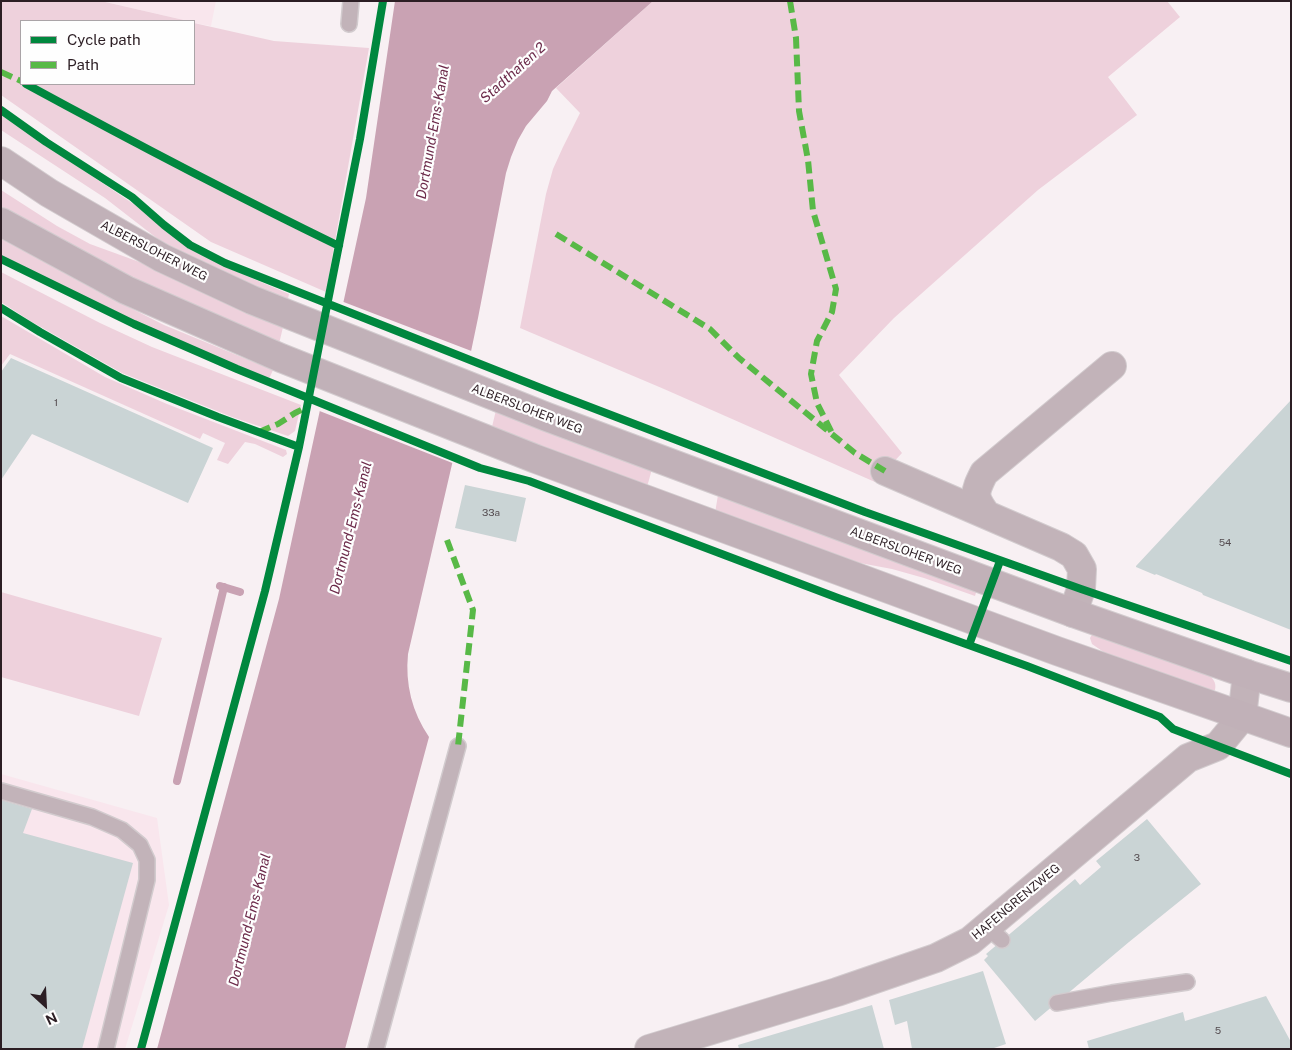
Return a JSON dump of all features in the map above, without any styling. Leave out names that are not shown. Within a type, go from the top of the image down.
[{"type":"main road","name":"ALBERSLOHER WEG","points":[[1,161],[49,193],[162,258],[252,300],[556,420],[1073,613],[1291,688]]},
{"type":"main road","points":[[1,222],[126,290],[281,358],[546,462],[1057,652],[1291,733]]},
{"type":"main road","points":[[1057,652],[1073,613]]},
{"type":"street","points":[[986,514],[977,502],[976,489],[984,473],[1112,366]]},
{"type":"street","points":[[885,472],[986,514],[1061,547],[1074,555],[1082,569],[1080,589],[1073,613]]},
{"type":"street","points":[[1242,717],[1247,674]]},
{"type":"street","name":"HAFENGRENZWEG","points":[[649,1049],[837,992],[936,958],[970,941],[994,934],[1188,758],[1218,746],[1242,717]]},
{"type":"lane","points":[[349,24],[351,1]]},
{"type":"lane","points":[[376,1049],[458,746]]},
{"type":"lane","points":[[1,791],[92,817],[122,830],[140,845],[147,860],[147,880],[106,1049]]},
{"type":"lane","points":[[1057,1003],[1187,982]]},
{"type":"shaded area","points":[[1,1],[101,1],[184,20],[20,20],[20,85],[195,85],[195,23],[274,41],[369,48],[326,292],[211,242],[1,95]]},
{"type":"shaded area","points":[[101,1],[216,1],[211,26],[195,23],[195,20],[184,20]]},
{"type":"shaded area","points":[[653,1],[1167,1],[1180,17],[1108,77],[1137,115],[1038,190],[894,318],[839,375],[902,453],[875,482],[520,328],[546,194],[553,169],[580,113],[556,88]]},
{"type":"shaded area","points":[[1,115],[135,205],[187,246],[228,268],[289,294],[287,303],[163,243],[105,198],[1,130]]},
{"type":"shaded area","points":[[1,190],[57,226],[90,244],[145,264],[224,302],[283,327],[279,344],[176,301],[35,229],[1,208]]},
{"type":"shaded area","points":[[1,238],[97,291],[164,325],[273,370],[269,379],[170,337],[1,256]]},
{"type":"shaded area","points":[[1,272],[100,323],[152,347],[301,405],[295,431],[288,436],[232,417],[122,373],[32,322],[1,302]]},
{"type":"shaded area","points":[[1,316],[105,377],[167,404],[286,450],[287,454],[283,457],[255,444],[245,442],[228,464],[217,460],[225,443],[203,433],[200,439],[10,354],[1,366]]},
{"type":"shaded area","points":[[496,410],[652,469],[647,487],[492,427]]},
{"type":"shaded area","points":[[718,495],[977,589],[975,596],[892,569],[844,560],[715,513]]},
{"type":"shaded area","points":[[1,592],[162,638],[139,716],[1,677]]},
{"type":"shaded area","points":[[1093,633],[1207,672],[1215,682],[1215,690],[1210,692],[1105,653],[1092,644],[1090,638]]},
{"type":"shaded area","points":[[1,774],[157,818],[169,905],[125,1049],[1,1049]]},
{"type":"water","points":[[395,1],[653,1],[552,91],[547,101],[526,126],[518,140],[506,173],[459,409],[453,460],[408,654],[407,665],[411,697],[418,718],[429,737],[345,1049],[157,1049],[279,599],[366,198]]},
{"type":"pier","points":[[341,301],[474,352],[462,410],[461,433],[455,464],[317,410]]},
{"type":"building","points":[[11,358],[213,448],[188,503],[32,434],[1,480],[1,372]]},
{"type":"building","points":[[1291,400],[1291,630],[1136,566]]},
{"type":"building","points":[[465,485],[526,498],[516,542],[455,528]]},
{"type":"building","points":[[1,800],[32,809],[23,833],[133,863],[82,1049],[1,1049]]},
{"type":"building","points":[[1147,819],[1201,884],[1035,1021],[984,960],[988,956],[986,954],[1075,879],[1080,885],[1101,867],[1096,861]]},
{"type":"building","points":[[983,971],[1006,1044],[991,1049],[912,1049],[907,1021],[895,1025],[889,1000]]},
{"type":"building","points":[[1266,996],[1291,1042],[1291,1049],[1089,1049],[1087,1041],[1183,1012],[1185,1021]]},
{"type":"building","points":[[872,1005],[884,1049],[739,1049],[738,1045]]},
{"type":"waterway","points":[[220,586],[240,592]]},
{"type":"waterway","points":[[177,781],[224,587]]},
{"type":"marked path","points":[[790,1],[796,38],[799,111],[808,160],[813,211],[836,289],[832,312],[817,341],[811,374],[817,403],[833,435]]},
{"type":"marked path","points":[[1,72],[20,81]]},
{"type":"marked path","points":[[556,234],[710,329],[739,358],[855,453],[885,471]]},
{"type":"marked path","points":[[259,432],[278,424],[307,407]]},
{"type":"marked path","points":[[447,540],[473,610],[458,746]]},
{"type":"cycle path","points":[[141,1049],[265,591],[299,447],[360,139],[383,1]]},
{"type":"cycle path","points":[[28,85],[182,167],[339,246]]},
{"type":"cycle path","points":[[1,110],[46,142],[132,197],[190,245],[225,263],[556,394],[865,512],[1291,661]]},
{"type":"cycle path","points":[[1,259],[134,324],[237,369],[480,468],[529,481],[838,598],[1027,666],[1160,717],[1173,729],[1291,774]]},
{"type":"cycle path","points":[[1,308],[121,378],[299,447]]},
{"type":"cycle path","points":[[969,645],[1000,561]]},
{"type":"water label","name":"Stadthafen 2","points":[[513,73]]},
{"type":"water label","name":"Dortmund-Ems-Kanal","points":[[433,132]]},
{"type":"water label","name":"Dortmund-Ems-Kanal","points":[[351,528]]},
{"type":"water label","name":"Dortmund-Ems-Kanal","points":[[250,920]]}]
